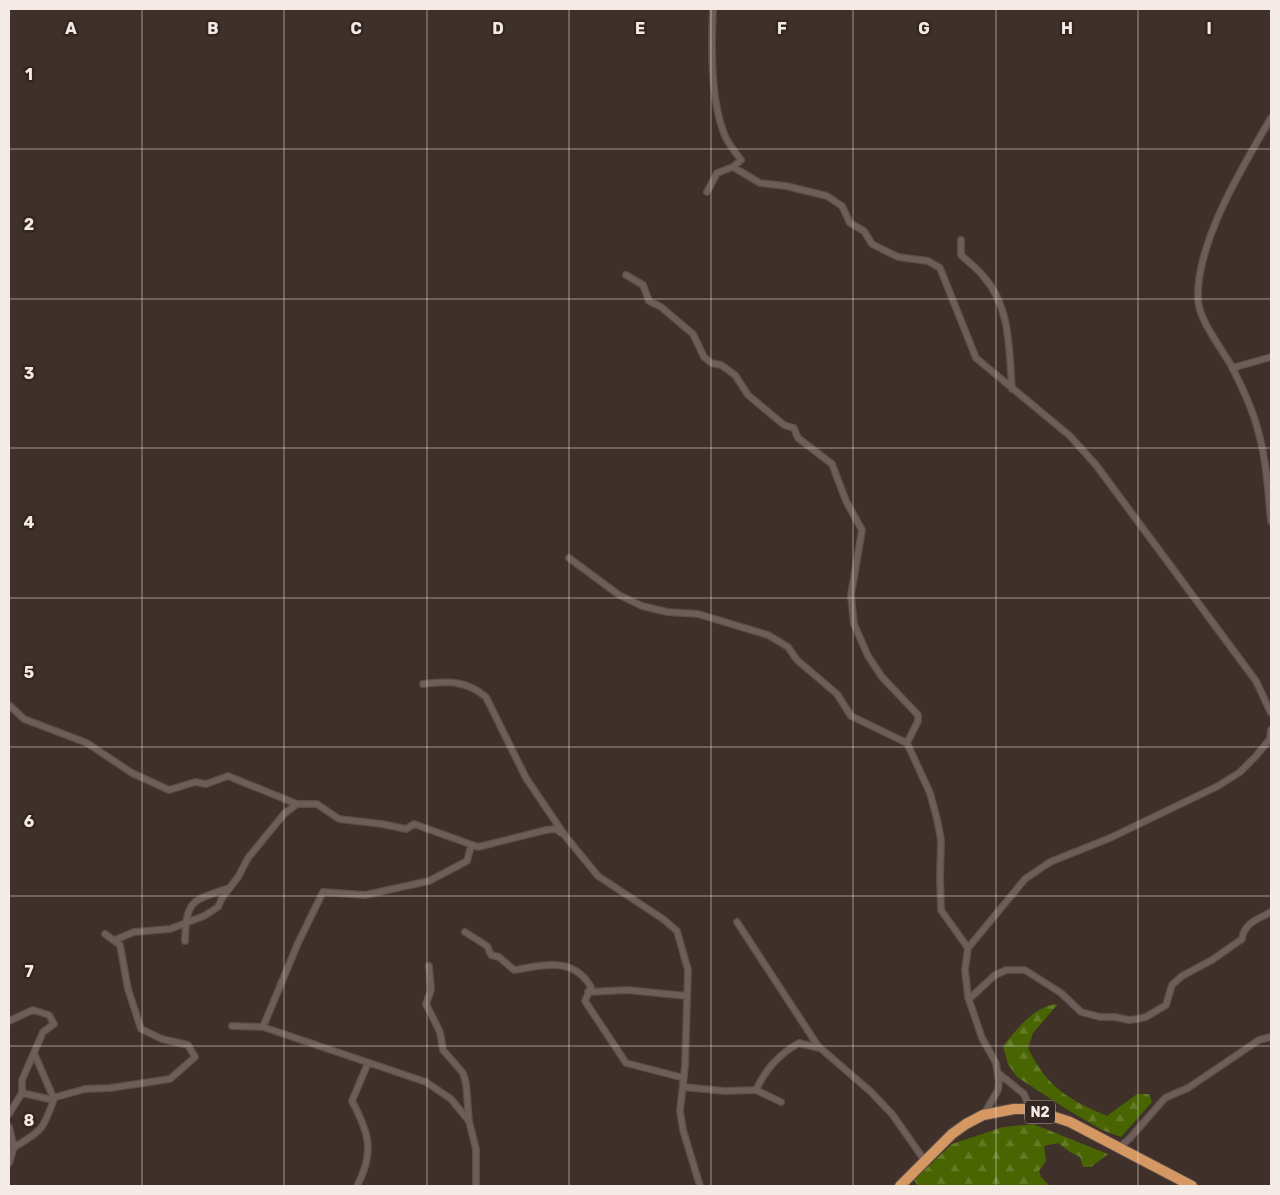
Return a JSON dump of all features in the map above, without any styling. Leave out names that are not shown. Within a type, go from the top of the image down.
[{"type":"highway","name":"N2","points":[[900,1186],[952,1134],[983,1115],[998,1111],[1030,1109],[1070,1122],[1192,1186]]},
{"type":"street","points":[[707,192],[718,174],[733,167],[741,160],[726,138],[718,113],[712,37],[713,9]]},
{"type":"street","points":[[1271,118],[1211,233],[1199,281],[1198,301],[1203,317],[1232,368],[1257,426],[1271,521]]},
{"type":"street","points":[[733,167],[760,183],[786,186],[827,196],[842,206],[850,223],[864,231],[872,244],[898,257],[928,261],[940,268],[976,358],[1070,436],[1096,464],[1256,681],[1271,712]]},
{"type":"street","points":[[961,240],[961,255],[984,277],[994,293],[1007,325],[1012,389]]},
{"type":"street","points":[[626,275],[643,285],[649,301],[661,307],[693,334],[704,356],[711,363],[721,365],[735,375],[748,395],[784,426],[794,428],[798,438],[832,464],[846,501],[862,530],[851,595],[854,624],[868,656],[882,677],[918,715],[918,721],[907,743]]},
{"type":"street","points":[[1232,368],[1271,357]]},
{"type":"street","points":[[569,558],[619,595],[642,606],[667,612],[698,614],[768,635],[788,647],[797,660],[837,694],[851,716],[907,743],[930,793],[937,819],[941,840],[941,910],[968,948]]},
{"type":"street","points":[[423,684],[444,681],[462,682],[476,688],[486,697],[526,778],[566,837],[598,876],[663,919],[677,931],[688,970],[684,1078],[680,1111],[683,1130],[700,1186]]},
{"type":"street","points":[[9,705],[14,712],[32,723],[88,743],[132,773],[169,790],[195,782],[206,784],[228,776],[296,804],[317,804],[338,819],[406,829],[414,824],[471,846],[478,847],[556,829],[566,837]]},
{"type":"street","points":[[983,1115],[998,1090],[998,1074],[996,1063],[982,1038],[969,999],[965,970],[968,948],[1024,879],[1050,862],[1110,838],[1218,786],[1240,772],[1270,740],[1271,730]]},
{"type":"street","points":[[115,940],[134,932],[170,929],[204,916],[218,907],[258,845],[284,814],[296,804]]},
{"type":"street","points":[[263,1027],[298,943],[323,892],[365,895],[429,881],[466,861],[471,846]]},
{"type":"street","points":[[185,941],[185,924],[192,904],[196,900],[229,888]]},
{"type":"street","points":[[969,999],[995,975],[1006,970],[1025,970],[1061,993],[1081,1012],[1100,1017],[1115,1017],[1129,1020],[1146,1017],[1166,1005],[1172,985],[1182,976],[1242,939],[1243,932],[1248,924],[1271,912]]},
{"type":"street","points":[[737,922],[785,1000],[819,1048],[871,1092],[892,1114],[924,1160]]},
{"type":"street","points":[[465,932],[487,946],[491,955],[499,957],[514,970],[553,964],[573,968],[584,975],[591,987],[585,1001],[626,1063],[684,1078]]},
{"type":"street","points":[[22,1093],[54,1099],[85,1089],[110,1088],[170,1079],[195,1057],[188,1045],[162,1039],[141,1029],[128,989],[120,944],[105,934]]},
{"type":"street","points":[[429,966],[431,990],[426,1004],[440,1032],[443,1050],[463,1073],[466,1084],[470,1121],[476,1149],[476,1186]]},
{"type":"street","points":[[588,992],[627,990],[687,996]]},
{"type":"street","points":[[9,1021],[33,1010],[49,1015],[53,1018],[54,1024],[43,1032],[22,1080],[22,1093],[9,1114]]},
{"type":"street","points":[[232,1026],[263,1027],[426,1082],[451,1099],[470,1121]]},
{"type":"street","points":[[1119,1148],[1165,1098],[1188,1088],[1259,1040],[1271,1037]]},
{"type":"street","points":[[756,1090],[763,1075],[790,1048],[799,1043],[819,1048]]},
{"type":"street","points":[[11,1149],[44,1127],[54,1099],[34,1053]]},
{"type":"street","points":[[357,1186],[364,1174],[369,1142],[364,1123],[352,1101],[368,1063]]},
{"type":"street","points":[[998,1074],[1024,1094],[1030,1109]]},
{"type":"street","points":[[683,1087],[725,1092],[756,1090],[782,1102]]},
{"type":"street","points":[[9,1127],[11,1149],[9,1163]]},
{"type":"green space","points":[[1058,1004],[1033,1033],[1028,1048],[1043,1073],[1060,1090],[1080,1104],[1107,1116],[1137,1094],[1149,1094],[1152,1102],[1121,1137],[1102,1130],[1068,1110],[1017,1077],[1008,1064],[1003,1046],[1034,1013]]},
{"type":"green space","points":[[1033,1124],[1108,1154],[1091,1167],[1083,1167],[1080,1157],[1058,1143],[1044,1146],[1046,1161],[1039,1171],[1041,1177],[1050,1186],[918,1186],[914,1180],[952,1144],[1003,1127]]}]
